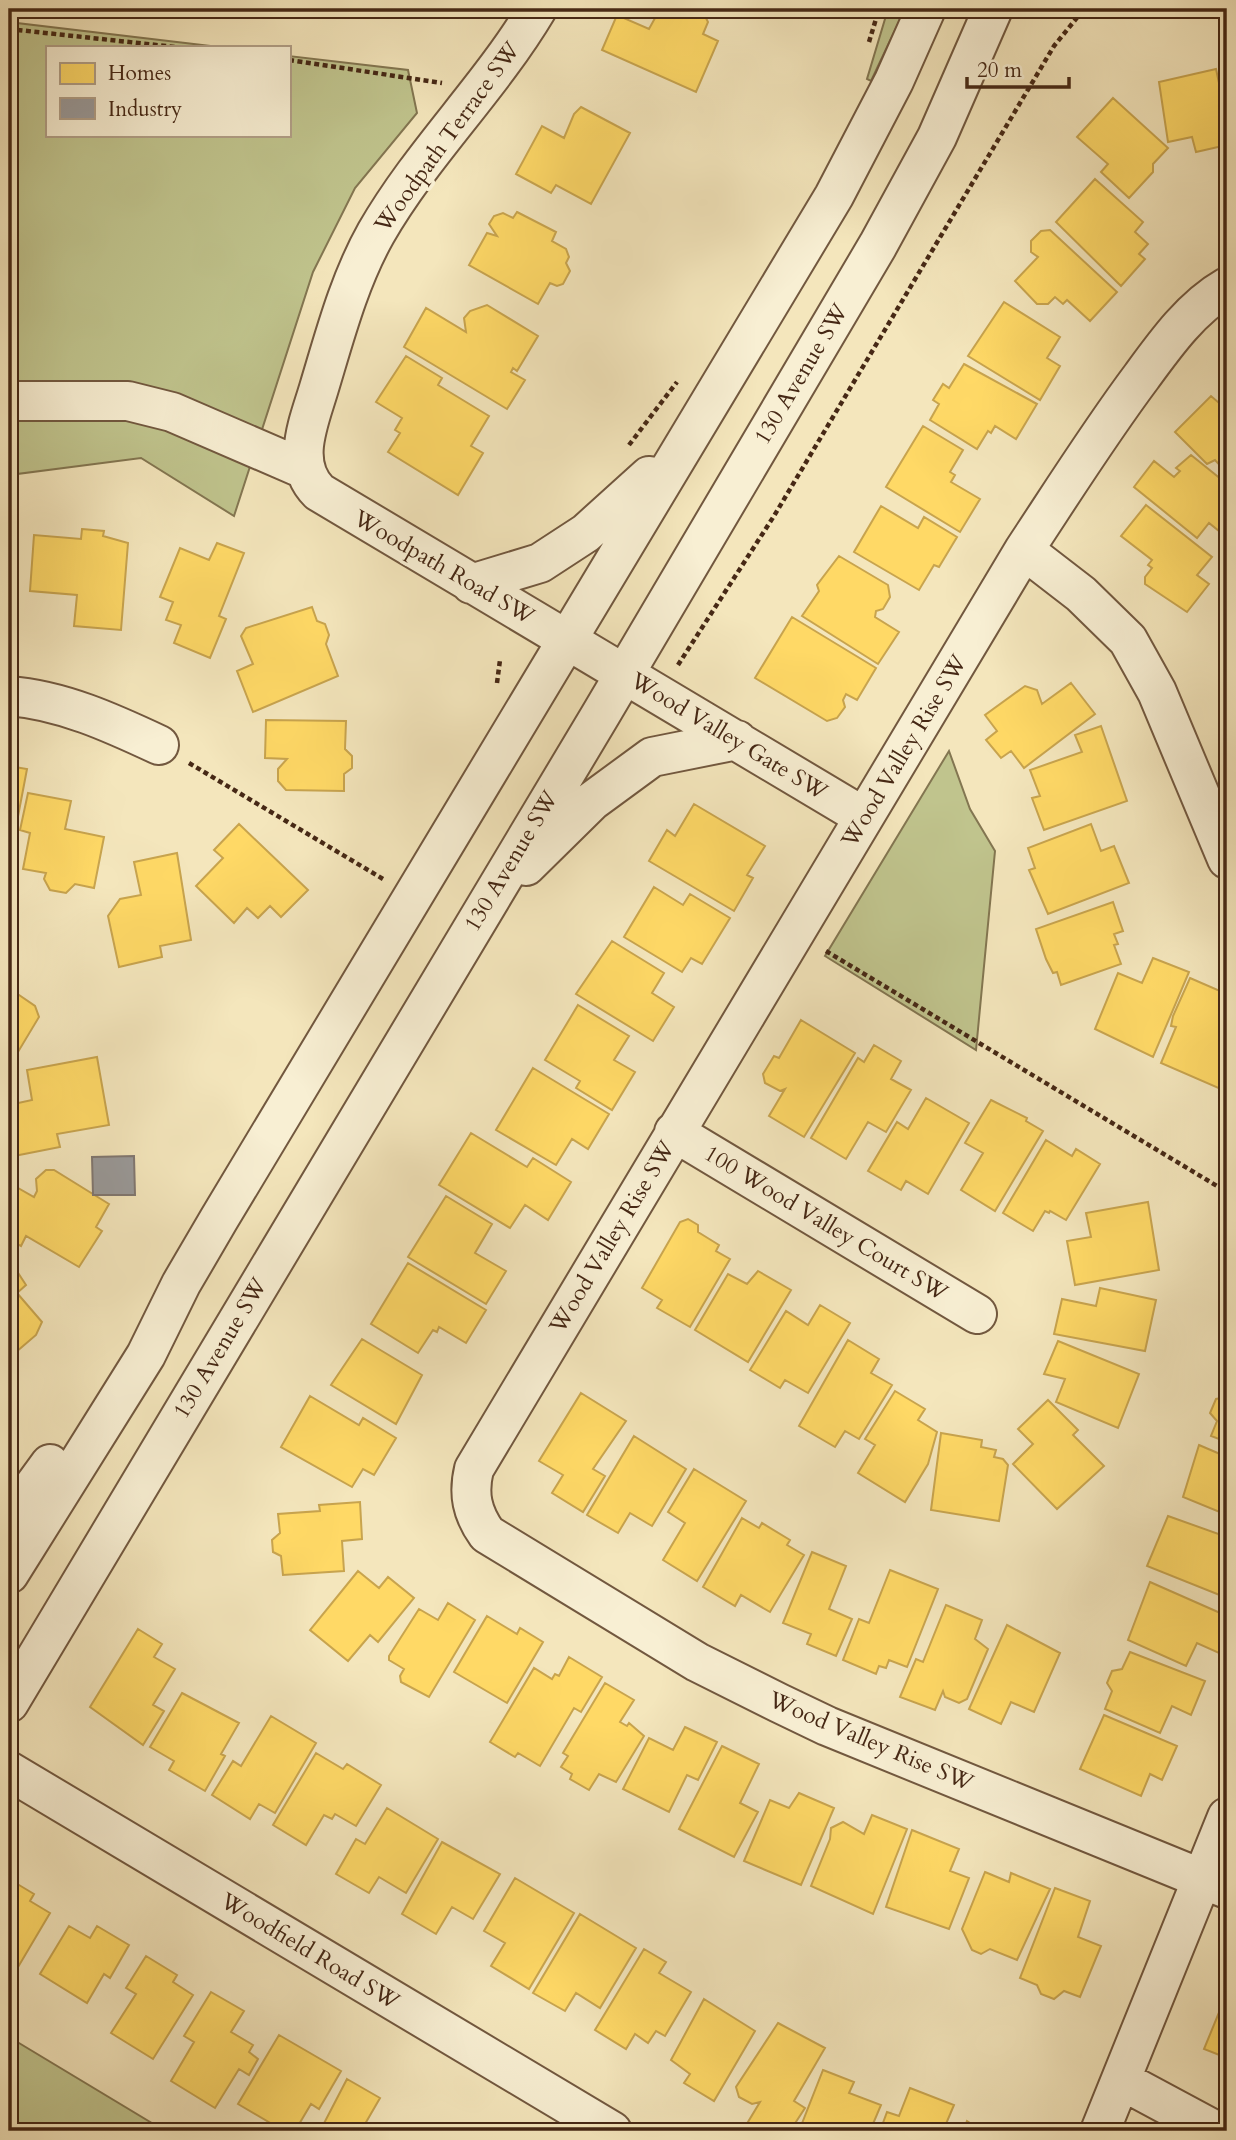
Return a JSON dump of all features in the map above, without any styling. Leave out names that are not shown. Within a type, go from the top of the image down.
[{"type":"street","name":"Woodpath Terrace SW","points":[[304,469],[303,447],[309,420],[350,289],[362,261],[404,189],[481,90],[537,9]]},
{"type":"street","name":"130 Avenue SW","points":[[9,1703],[480,913],[595,656],[688,436],[834,196],[894,81],[926,9]]},
{"type":"street","name":"130 Avenue SW","points":[[9,1574],[146,1355],[181,1284],[595,656],[899,207],[950,109],[993,9]]},
{"type":"street","name":"Wood Valley Rise SW","points":[[1215,1884],[827,1726],[697,1662],[487,1534],[478,1521],[470,1495],[474,1469],[1024,550],[1119,407],[1166,343],[1208,298],[1227,287]]},
{"type":"street","points":[[9,401],[128,401],[172,412],[304,469]]},
{"type":"street","points":[[471,584],[541,564],[586,533],[632,494],[688,436]]},
{"type":"street","name":"Woodpath Road SW","points":[[304,469],[309,482],[319,492],[595,656]]},
{"type":"street","points":[[1024,550],[1081,594],[1128,640],[1157,692],[1227,859]]},
{"type":"street","name":"Wood Valley Gate SW","points":[[595,656],[864,817]]},
{"type":"street","points":[[9,696],[27,697],[108,721],[159,745]]},
{"type":"street","points":[[480,913],[592,801],[652,757],[737,740]]},
{"type":"street","name":"100 Wood Valley Court SW","points":[[674,1132],[977,1314]]},
{"type":"street","points":[[9,1520],[131,1343],[181,1284]]},
{"type":"street","name":"Woodfield Road SW","points":[[9,1771],[612,2131]]},
{"type":"street","points":[[1100,2131],[1121,2080],[1215,1884],[1227,1817]]},
{"type":"street","points":[[1121,2080],[1216,2131]]},
{"type":"path","points":[[866,53],[878,9]]},
{"type":"path","points":[[658,694],[774,516],[1054,46],[1084,9]]},
{"type":"path","points":[[9,29],[166,46]]},
{"type":"path","points":[[290,60],[481,90]]},
{"type":"path","points":[[626,449],[680,377]]},
{"type":"path","points":[[159,745],[384,880]]},
{"type":"path","points":[[796,931],[1227,1192]]},
{"type":"green space","points":[[888,9],[905,9],[871,81],[867,79]]},
{"type":"green space","points":[[9,11],[17,23],[211,46],[46,46],[46,136],[290,136],[290,56],[408,70],[417,113],[355,188],[313,272],[234,516],[141,458],[9,475]]},
{"type":"green space","points":[[949,751],[970,809],[995,851],[976,1050],[825,956]]},
{"type":"green space","points":[[9,2037],[165,2131],[9,2131]]},
{"type":"building: Homes","points":[[660,9],[685,9],[706,18],[708,22],[703,34],[718,41],[696,92],[602,50],[617,15],[649,29]]},
{"type":"building: Homes","points":[[1222,27],[1227,27],[1227,84],[1223,84],[1226,59],[1219,52]]},
{"type":"building: Homes","points":[[1216,69],[1227,120],[1227,145],[1196,152],[1192,137],[1168,142],[1159,82]]},
{"type":"building: Homes","points":[[1113,98],[1168,148],[1153,164],[1153,172],[1129,198],[1101,172],[1108,164],[1077,137]]},
{"type":"building: Homes","points":[[581,107],[630,133],[591,204],[556,185],[551,193],[516,174],[542,126],[564,138],[574,114]]},
{"type":"building: Homes","points":[[1095,179],[1143,222],[1135,232],[1148,244],[1139,254],[1145,259],[1121,286],[1056,222]]},
{"type":"building: Homes","points":[[517,212],[556,232],[552,241],[566,249],[569,257],[566,263],[570,271],[563,284],[557,286],[550,283],[538,304],[469,265],[487,233],[497,236],[489,224],[494,216],[503,213],[513,218]]},
{"type":"building: Homes","points":[[1050,230],[1117,292],[1090,321],[1067,300],[1063,304],[1055,297],[1048,304],[1037,304],[1015,281],[1038,257],[1031,252],[1031,241],[1041,231]]},
{"type":"building: Homes","points":[[1004,302],[1060,337],[1047,358],[1060,366],[1040,400],[968,356]]},
{"type":"building: Homes","points":[[487,305],[538,336],[517,371],[513,368],[511,372],[525,380],[507,409],[404,347],[426,308],[466,332],[464,318],[470,311]]},
{"type":"building: Homes","points":[[406,356],[442,378],[438,385],[489,416],[471,446],[483,453],[458,495],[388,452],[400,433],[395,430],[402,418],[376,402]]},
{"type":"building: Homes","points":[[964,364],[1037,404],[1016,439],[995,426],[991,433],[988,431],[977,449],[930,420],[939,404],[933,400],[943,384],[949,388]]},
{"type":"building: Homes","points":[[1227,395],[1227,473],[1215,460],[1207,464],[1175,432],[1211,396],[1219,403]]},
{"type":"building: Homes","points":[[923,426],[963,450],[950,472],[955,475],[951,482],[980,499],[960,532],[886,487]]},
{"type":"building: Homes","points":[[1191,455],[1227,484],[1227,499],[1222,506],[1227,510],[1227,521],[1219,531],[1209,523],[1197,538],[1134,487],[1154,461],[1174,477],[1180,471],[1176,468]]},
{"type":"building: Homes","points":[[1146,505],[1212,557],[1197,575],[1209,584],[1187,612],[1145,584],[1145,577],[1152,568],[1148,565],[1152,560],[1121,536]]},
{"type":"building: Homes","points":[[881,506],[918,528],[924,517],[957,537],[939,567],[934,565],[919,590],[854,552]]},
{"type":"building: Homes","points":[[82,529],[104,531],[103,536],[128,543],[121,630],[74,626],[77,595],[30,591],[34,535],[81,539]]},
{"type":"building: Homes","points":[[217,543],[244,553],[219,616],[226,619],[210,658],[174,643],[181,625],[166,620],[173,602],[160,597],[180,548],[209,560]]},
{"type":"building: Homes","points":[[839,556],[888,585],[890,597],[883,609],[876,611],[875,617],[899,632],[878,664],[802,616],[819,591],[817,585]]},
{"type":"building: Homes","points":[[312,607],[317,621],[325,624],[329,635],[326,644],[338,676],[253,712],[237,671],[253,664],[241,636],[246,628]]},
{"type":"building: Homes","points":[[792,617],[876,668],[857,700],[846,694],[843,700],[845,707],[837,718],[827,721],[755,678]]},
{"type":"building: Homes","points":[[1071,683],[1095,714],[1024,768],[1011,751],[1001,758],[986,740],[997,731],[985,715],[1025,686],[1037,690],[1042,704]]},
{"type":"building: Homes","points":[[266,720],[346,721],[345,749],[352,756],[352,768],[344,774],[344,791],[286,790],[278,781],[278,769],[287,759],[265,758]]},
{"type":"building: Homes","points":[[1101,726],[1127,801],[1044,830],[1032,798],[1040,796],[1030,770],[1082,752],[1075,735]]},
{"type":"building: Homes","points":[[9,766],[27,769],[12,848],[9,848]]},
{"type":"building: Homes","points":[[28,793],[71,801],[65,829],[104,837],[94,888],[75,884],[66,893],[50,890],[44,879],[46,873],[23,869],[30,833],[20,830]]},
{"type":"building: Homes","points":[[694,804],[765,846],[747,875],[753,878],[734,911],[649,861],[667,830],[675,836]]},
{"type":"building: Homes","points":[[239,824],[308,890],[281,917],[270,906],[258,918],[247,908],[234,923],[196,886],[223,858],[214,850]]},
{"type":"building: Homes","points":[[1091,824],[1101,851],[1114,846],[1129,883],[1048,914],[1029,870],[1035,868],[1028,848]]},
{"type":"building: Homes","points":[[177,853],[191,940],[160,946],[162,957],[119,967],[108,916],[120,899],[141,895],[134,862]]},
{"type":"building: Homes","points":[[654,887],[683,905],[690,894],[730,918],[702,964],[691,958],[682,972],[624,937]]},
{"type":"building: Homes","points":[[1113,902],[1123,931],[1114,934],[1118,944],[1114,945],[1121,964],[1061,985],[1057,972],[1053,973],[1046,959],[1036,929]]},
{"type":"building: Homes","points":[[612,941],[664,973],[652,993],[674,1007],[653,1041],[576,994]]},
{"type":"building: Homes","points":[[1153,958],[1189,972],[1153,1057],[1095,1029],[1118,973],[1142,983]]},
{"type":"building: Homes","points":[[1190,978],[1227,994],[1221,1018],[1227,1020],[1227,1079],[1223,1090],[1161,1063],[1176,1027],[1171,1026],[1173,1016]]},
{"type":"building: Homes","points":[[9,995],[19,995],[35,1006],[39,1017],[9,1067]]},
{"type":"building: Homes","points":[[578,1005],[629,1036],[614,1060],[635,1072],[612,1110],[576,1088],[580,1081],[545,1060]]},
{"type":"building: Homes","points":[[801,1020],[855,1053],[804,1137],[769,1116],[785,1089],[780,1091],[765,1083],[763,1074],[774,1056],[779,1058]]},
{"type":"building: Homes","points":[[874,1045],[901,1061],[891,1079],[911,1090],[886,1132],[868,1122],[846,1159],[811,1138],[858,1058],[864,1062]]},
{"type":"building: Homes","points":[[97,1057],[109,1125],[57,1134],[60,1147],[14,1156],[9,1105],[32,1100],[27,1070]]},
{"type":"building: Homes","points":[[533,1068],[609,1114],[588,1149],[572,1139],[556,1165],[496,1130]]},
{"type":"building: Homes","points":[[926,1098],[969,1123],[928,1194],[906,1181],[901,1190],[868,1171],[897,1122],[908,1129]]},
{"type":"building: Homes","points":[[991,1100],[1027,1118],[1026,1121],[1043,1131],[995,1211],[961,1190],[983,1153],[965,1143]]},
{"type":"building: Homes","points":[[471,1133],[527,1167],[533,1158],[571,1182],[548,1220],[525,1205],[510,1228],[439,1185]]},
{"type":"building: Homes","points":[[1046,1140],[1072,1156],[1076,1149],[1100,1164],[1066,1220],[1045,1211],[1033,1231],[1003,1213]]},
{"type":"building: Homes","points":[[46,1170],[54,1170],[109,1204],[96,1227],[102,1231],[79,1267],[26,1236],[21,1246],[9,1239],[9,1187],[11,1184],[34,1197],[37,1191],[36,1179]]},
{"type":"building: Homes","points":[[446,1196],[492,1224],[475,1253],[506,1271],[486,1304],[408,1257]]},
{"type":"building: Homes","points":[[1148,1202],[1159,1270],[1075,1285],[1067,1241],[1091,1237],[1086,1213]]},
{"type":"building: Homes","points":[[688,1219],[698,1225],[698,1232],[719,1245],[716,1251],[730,1259],[690,1327],[657,1308],[662,1300],[642,1288],[680,1222]]},
{"type":"building: Homes","points":[[9,1259],[26,1285],[17,1293],[42,1322],[36,1335],[9,1358]]},
{"type":"building: Homes","points":[[408,1263],[486,1310],[466,1343],[439,1327],[437,1332],[433,1330],[418,1353],[371,1324]]},
{"type":"building: Homes","points":[[758,1271],[791,1290],[748,1362],[695,1330],[728,1274],[747,1284]]},
{"type":"building: Homes","points":[[1100,1288],[1156,1300],[1145,1351],[1054,1334],[1062,1299],[1096,1306]]},
{"type":"building: Homes","points":[[820,1305],[850,1323],[808,1393],[785,1380],[780,1388],[750,1370],[786,1311],[808,1325]]},
{"type":"building: Homes","points":[[362,1339],[422,1375],[396,1424],[331,1385]]},
{"type":"building: Homes","points":[[848,1340],[879,1359],[871,1373],[892,1385],[859,1439],[845,1431],[835,1447],[799,1426]]},
{"type":"building: Homes","points":[[1058,1341],[1139,1374],[1118,1428],[1056,1402],[1065,1379],[1044,1374]]},
{"type":"building: Homes","points":[[895,1391],[925,1409],[918,1420],[937,1432],[928,1464],[905,1502],[858,1473],[875,1445],[865,1439]]},
{"type":"building: Homes","points":[[581,1393],[626,1421],[593,1469],[605,1476],[583,1512],[552,1493],[563,1475],[539,1461]]},
{"type":"building: Homes","points":[[310,1396],[359,1425],[363,1418],[396,1438],[374,1475],[363,1469],[352,1487],[281,1447]]},
{"type":"building: Homes","points":[[1227,1397],[1227,1442],[1211,1436],[1217,1421],[1210,1413],[1216,1399]]},
{"type":"building: Homes","points":[[1048,1400],[1078,1430],[1073,1435],[1104,1466],[1057,1509],[1013,1464],[1033,1444],[1018,1429]]},
{"type":"building: Homes","points":[[941,1433],[982,1440],[981,1447],[996,1450],[994,1457],[1003,1459],[1008,1465],[999,1521],[931,1510]]},
{"type":"building: Homes","points":[[634,1436],[686,1469],[652,1526],[630,1513],[618,1533],[587,1515]]},
{"type":"building: Homes","points":[[1199,1445],[1227,1457],[1227,1515],[1183,1497]]},
{"type":"building: Homes","points":[[694,1469],[746,1501],[697,1581],[663,1560],[685,1523],[668,1512]]},
{"type":"building: Homes","points":[[360,1502],[362,1539],[342,1541],[344,1571],[283,1575],[281,1556],[273,1552],[272,1540],[280,1533],[278,1514],[320,1511],[319,1505]]},
{"type":"building: Homes","points":[[1168,1516],[1224,1536],[1227,1528],[1227,1598],[1147,1566]]},
{"type":"building: Homes","points":[[742,1518],[759,1528],[762,1523],[790,1540],[787,1545],[804,1555],[770,1612],[741,1595],[735,1606],[703,1587]]},
{"type":"building: Homes","points":[[812,1552],[846,1566],[829,1609],[852,1619],[836,1656],[807,1644],[811,1634],[783,1623]]},
{"type":"building: Homes","points":[[890,1570],[938,1589],[907,1667],[889,1660],[886,1668],[879,1666],[876,1674],[843,1660],[859,1619],[869,1623]]},
{"type":"building: Homes","points":[[358,1571],[379,1588],[388,1577],[414,1598],[378,1642],[370,1635],[348,1661],[310,1630]]},
{"type":"building: Homes","points":[[1150,1582],[1227,1616],[1227,1635],[1219,1653],[1197,1643],[1186,1666],[1128,1640]]},
{"type":"building: Homes","points":[[448,1603],[475,1620],[429,1697],[401,1682],[400,1676],[404,1669],[389,1660],[389,1656],[419,1609],[438,1620]]},
{"type":"building: Homes","points":[[946,1605],[982,1620],[975,1639],[988,1649],[967,1699],[959,1703],[945,1697],[943,1691],[935,1710],[900,1697],[916,1659],[923,1662]]},
{"type":"building: Homes","points":[[487,1616],[517,1634],[520,1628],[543,1642],[507,1703],[454,1672]]},
{"type":"building: Homes","points":[[1007,1625],[1060,1653],[1034,1712],[1011,1702],[1001,1724],[969,1709]]},
{"type":"building: Homes","points":[[138,1629],[162,1644],[154,1657],[175,1669],[153,1705],[164,1711],[143,1745],[90,1707]]},
{"type":"building: Homes","points":[[1130,1652],[1205,1681],[1191,1715],[1172,1706],[1160,1733],[1105,1709],[1112,1691],[1107,1683],[1112,1671],[1122,1669]]},
{"type":"building: Homes","points":[[569,1657],[602,1677],[581,1712],[574,1708],[540,1766],[518,1753],[515,1757],[490,1742],[534,1668],[552,1679],[555,1674],[559,1676]]},
{"type":"building: Homes","points":[[605,1683],[634,1700],[620,1722],[627,1726],[629,1723],[644,1736],[616,1782],[599,1774],[589,1790],[570,1779],[572,1774],[561,1767],[568,1756],[563,1753]]},
{"type":"building: Homes","points":[[182,1693],[239,1723],[221,1754],[225,1756],[205,1791],[169,1770],[174,1761],[150,1747]]},
{"type":"building: Homes","points":[[1104,1715],[1177,1746],[1162,1780],[1150,1774],[1141,1796],[1080,1769]]},
{"type":"building: Homes","points":[[271,1716],[316,1743],[275,1813],[259,1804],[250,1819],[212,1795],[233,1761],[241,1766]]},
{"type":"building: Homes","points":[[685,1727],[717,1742],[698,1780],[687,1775],[669,1812],[623,1789],[649,1738],[673,1750]]},
{"type":"building: Homes","points":[[722,1746],[759,1764],[740,1803],[758,1812],[734,1857],[679,1829]]},
{"type":"building: Homes","points":[[316,1753],[343,1769],[347,1764],[381,1785],[356,1826],[335,1814],[332,1819],[324,1815],[306,1845],[273,1825]]},
{"type":"building: Homes","points":[[799,1793],[834,1808],[801,1885],[744,1861],[770,1800],[789,1808]]},
{"type":"building: Homes","points":[[387,1808],[438,1839],[406,1893],[379,1877],[369,1893],[336,1874],[356,1839],[365,1844]]},
{"type":"building: Homes","points":[[872,1815],[907,1829],[873,1914],[811,1886],[830,1839],[831,1828],[843,1822],[864,1834]]},
{"type":"building: Homes","points":[[912,1830],[959,1849],[950,1871],[969,1878],[949,1929],[886,1907]]},
{"type":"building: Homes","points":[[442,1842],[500,1874],[473,1919],[452,1907],[436,1934],[402,1914]]},
{"type":"building: Homes","points":[[985,1872],[1009,1882],[1011,1873],[1050,1889],[1017,1960],[990,1949],[981,1954],[972,1950],[962,1929]]},
{"type":"building: Homes","points":[[515,1878],[574,1913],[529,1989],[491,1966],[505,1943],[484,1931]]},
{"type":"building: Homes","points":[[9,1879],[34,1894],[30,1901],[50,1913],[11,1979],[9,1977]]},
{"type":"building: Homes","points":[[1055,1888],[1090,1901],[1078,1937],[1101,1946],[1080,1997],[1064,1991],[1054,1999],[1041,1994],[1037,1985],[1020,1978]]},
{"type":"building: Homes","points":[[580,1914],[636,1948],[600,2008],[576,1993],[565,2011],[533,1993]]},
{"type":"building: Homes","points":[[69,1926],[90,1938],[97,1926],[129,1945],[110,1978],[104,1974],[87,2003],[40,1974]]},
{"type":"building: Homes","points":[[644,1949],[666,1962],[659,1973],[691,1992],[665,2036],[656,2031],[648,2043],[635,2034],[626,2049],[595,2030]]},
{"type":"building: Homes","points":[[146,1956],[177,1975],[173,1982],[193,1995],[153,2059],[111,2033],[136,1994],[126,1988]]},
{"type":"building: Homes","points":[[211,1992],[244,2011],[231,2032],[253,2045],[249,2052],[258,2059],[249,2075],[239,2069],[215,2108],[171,2081],[194,2042],[184,2036]]},
{"type":"building: Homes","points":[[1227,1993],[1227,2058],[1204,2049]]},
{"type":"building: Homes","points":[[704,1999],[755,2031],[714,2101],[684,2083],[690,2074],[671,2060]]},
{"type":"building: Homes","points":[[778,2023],[825,2048],[794,2101],[805,2108],[790,2131],[764,2131],[748,2122],[760,2102],[752,2104],[739,2097],[736,2087]]},
{"type":"building: Homes","points":[[279,2035],[341,2071],[319,2109],[311,2104],[295,2131],[284,2131],[238,2104]]},
{"type":"building: Homes","points":[[823,2070],[854,2082],[849,2093],[881,2105],[870,2131],[799,2131]]},
{"type":"building: Homes","points":[[347,2079],[380,2098],[365,2124],[371,2131],[320,2131]]},
{"type":"building: Homes","points":[[910,2088],[954,2105],[943,2131],[880,2131],[887,2112],[899,2116]]},
{"type":"building: Homes","points":[[967,2121],[970,2123],[991,2131],[963,2131]]},
{"type":"building: Industry","points":[[134,1156],[135,1195],[93,1195],[92,1157]]}]
